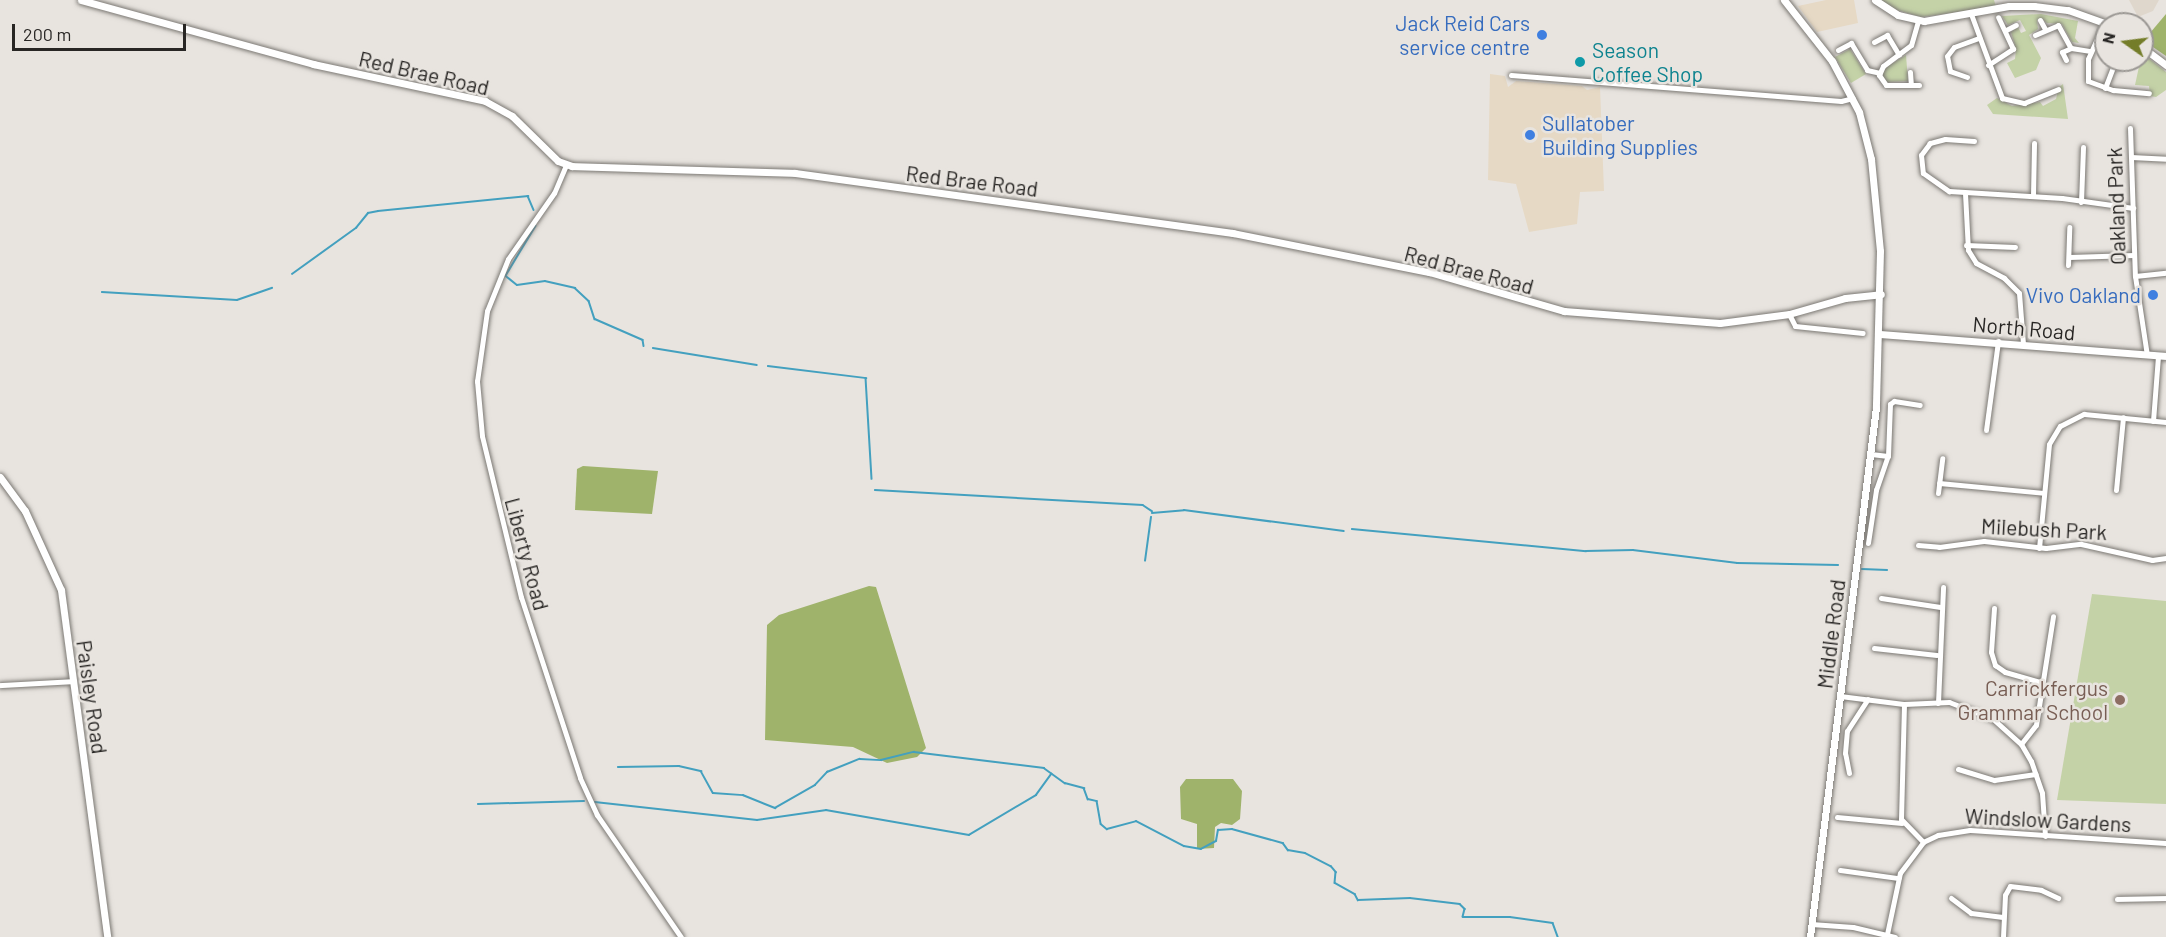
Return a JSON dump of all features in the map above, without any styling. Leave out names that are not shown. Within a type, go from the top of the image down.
[{"type":"street","name":"Red Brae Road","points":[[81,0],[313,64],[485,101],[512,116],[566,165],[602,169],[710,168],[795,173],[1233,233],[1429,272],[1564,311],[1710,322],[1789,314],[1845,298],[1881,294]]},
{"type":"street","name":"Middle Road","points":[[1784,0],[1832,61],[1853,98],[1871,159],[1881,294],[1871,454],[1810,937]]},
{"type":"street","points":[[1875,0],[1898,15],[1918,21],[2034,6],[2068,10],[2094,19]]},
{"type":"street","points":[[1971,14],[1997,91],[2006,100],[2028,102],[2058,89]]},
{"type":"street","points":[[1988,65],[2013,50],[2006,30],[1998,17]]},
{"type":"street","points":[[2040,20],[2045,29]]},
{"type":"street","points":[[1880,73],[1911,45],[1918,21]]},
{"type":"street","points":[[2006,30],[2016,25]]},
{"type":"street","points":[[2035,34],[2060,26],[2071,48]]},
{"type":"street","points":[[1874,42],[1887,35],[1899,55]]},
{"type":"street","points":[[1966,77],[1950,72],[1946,60],[1949,51],[1978,38]]},
{"type":"street","points":[[1838,50],[1851,43],[1868,70],[1880,73],[1886,85],[1919,85]]},
{"type":"street","points":[[2094,45],[2086,77],[2091,84],[2105,88],[2149,93]]},
{"type":"street","points":[[2066,60],[2062,52],[2071,48],[2091,51]]},
{"type":"street","points":[[1910,72],[1911,85]]},
{"type":"street","points":[[2105,88],[2111,72]]},
{"type":"street","points":[[1511,75],[1841,101],[1853,98]]},
{"type":"street","name":"Oakland Park","points":[[2130,128],[2135,276],[2147,355]]},
{"type":"street","points":[[1974,141],[1935,140],[1921,155],[1922,170],[1932,183],[1965,193],[2033,196],[2133,208]]},
{"type":"street","points":[[2033,196],[2034,143]]},
{"type":"street","points":[[2081,202],[2083,147]]},
{"type":"street","points":[[2131,157],[2166,159]]},
{"type":"street","name":"Liberty Road","points":[[566,165],[554,193],[508,259],[491,301],[477,381],[482,436],[518,587],[580,778],[597,815],[681,937]]},
{"type":"street","points":[[1965,193],[1966,244],[1976,263],[2009,282],[2019,293],[2024,319],[2024,344]]},
{"type":"street","points":[[2068,265],[2069,227]]},
{"type":"street","points":[[1966,244],[2015,246]]},
{"type":"street","points":[[2069,257],[2134,255]]},
{"type":"street","points":[[2135,276],[2166,273]]},
{"type":"street","points":[[1789,314],[1795,326],[1863,333]]},
{"type":"street","name":"North Road","points":[[1880,334],[1998,341],[2162,356]]},
{"type":"street","points":[[1986,430],[1998,341]]},
{"type":"street","points":[[2153,421],[2162,356]]},
{"type":"street","points":[[1868,543],[1876,490],[1888,456],[1891,403],[1920,405]]},
{"type":"street","points":[[2039,548],[2049,444],[2060,426],[2079,415],[2166,422]]},
{"type":"street","points":[[2116,490],[2123,417]]},
{"type":"street","points":[[1871,454],[1888,456]]},
{"type":"street","points":[[1938,493],[1942,458]]},
{"type":"street","name":"Paisley Road","points":[[0,477],[24,511],[61,590],[107,937]]},
{"type":"street","points":[[1939,483],[2044,493]]},
{"type":"street","name":"Milebush Park","points":[[1918,545],[1984,541],[2039,548],[2081,544],[2152,560],[2166,558]]},
{"type":"street","points":[[1938,703],[1937,655],[1943,587]]},
{"type":"street","points":[[1881,598],[1940,607]]},
{"type":"street","points":[[1994,608],[1991,647],[1995,665],[2005,672],[2041,682]]},
{"type":"street","points":[[2021,744],[2036,725],[2053,616]]},
{"type":"street","points":[[1874,648],[1937,655]]},
{"type":"street","points":[[0,685],[73,681]]},
{"type":"street","points":[[1840,696],[1904,704],[1958,704],[1980,712],[2021,744],[2036,774],[2045,836]]},
{"type":"street","points":[[1849,773],[1845,753],[1847,731],[1868,699]]},
{"type":"street","points":[[1902,822],[1904,704]]},
{"type":"street","points":[[1958,769],[1994,780],[2036,774]]},
{"type":"street","points":[[1837,817],[1902,822],[1923,843],[1898,878],[1887,934]]},
{"type":"street","name":"Windslow Gardens","points":[[1923,843],[1962,830],[2166,843]]},
{"type":"street","points":[[1840,870],[1898,878]]},
{"type":"street","points":[[2002,937],[2005,893],[2012,885],[2058,898]]},
{"type":"street","points":[[1951,898],[1971,913],[2003,917]]},
{"type":"street","points":[[2117,899],[2166,898]]},
{"type":"street","points":[[1811,924],[1896,937]]},
{"type":"shaded area","points":[[1826,0],[1854,0],[1858,23],[1817,32],[1798,6]]},
{"type":"shaded area","points":[[2129,0],[2159,0],[2153,11],[2135,12]]},
{"type":"shaded area","points":[[1490,74],[1505,76],[1508,87],[1516,81],[1582,86],[1587,90],[1600,87],[1604,191],[1580,192],[1577,224],[1529,232],[1516,184],[1488,180]]},
{"type":"green space","points":[[1881,0],[1994,0],[1996,7],[1921,17],[1894,9]]},
{"type":"green space","points":[[2041,14],[2078,21],[2075,38],[2079,43],[2072,42],[2062,24],[2047,23],[2041,18],[2037,20],[2038,29],[2029,35],[2041,58],[2036,70],[2015,78],[2007,63],[2015,59],[2016,49],[2011,32],[2018,27],[2021,33],[2026,31],[2020,20],[2008,25],[2002,16]]},
{"type":"green space","points":[[2166,14],[2166,56],[2154,48],[2154,28]]},
{"type":"green space","points":[[1850,49],[1866,74],[1851,83],[1835,57]]},
{"type":"green space","points":[[1906,55],[1908,81],[1886,82],[1882,77],[1885,68]]},
{"type":"green space","points":[[2154,62],[2166,72],[2166,90],[2156,97],[2150,96],[2149,86],[2135,85],[2138,72],[2154,72]]},
{"type":"green space","points":[[2063,84],[2068,119],[1993,114],[1987,105],[1997,98],[2012,106],[2040,102],[2043,106],[2056,99],[2059,87]]},
{"type":"green space","points":[[583,466],[658,471],[652,514],[575,510],[577,469]]},
{"type":"green space","points":[[869,586],[876,587],[926,748],[917,757],[887,763],[853,747],[765,740],[767,625],[779,615]]},
{"type":"green space","name":"Carrickfergus Grammar School","points":[[2092,594],[2166,601],[2166,804],[2057,800]]},
{"type":"green space","points":[[1186,779],[1233,779],[1242,791],[1240,819],[1232,825],[1221,823],[1215,827],[1214,848],[1197,849],[1197,824],[1181,819],[1180,787]]},
{"type":"waterway","points":[[292,274],[356,228],[368,213],[528,196],[534,210]]},
{"type":"waterway","points":[[536,226],[506,276],[517,285],[545,281],[575,288],[589,301],[595,319],[643,340],[644,346]]},
{"type":"waterway","points":[[102,292],[237,300],[272,288]]},
{"type":"waterway","points":[[653,348],[757,365]]},
{"type":"waterway","points":[[768,366],[866,378],[872,479]]},
{"type":"waterway","points":[[875,490],[1143,505],[1152,511]]},
{"type":"waterway","points":[[1152,513],[1184,510],[1344,531]]},
{"type":"waterway","points":[[1145,561],[1151,517]]},
{"type":"waterway","points":[[1352,529],[1586,551],[1633,550],[1737,563],[1838,565]]},
{"type":"waterway","points":[[1862,569],[1887,570]]},
{"type":"waterway","points":[[618,767],[679,766],[701,771],[713,793],[743,795],[775,808],[815,785],[827,772],[860,759],[881,760],[914,752],[1044,768],[1065,783],[1084,788],[1088,799],[1097,801],[1101,824],[1107,829],[1136,821],[1184,846],[1201,849],[1216,841],[1218,830],[1232,829],[1283,843],[1288,850],[1305,853],[1331,866],[1336,872],[1335,883],[1355,894],[1358,900],[1410,898],[1460,904],[1465,909],[1463,917],[1510,917],[1553,923],[1558,937]]},
{"type":"waterway","points":[[595,802],[757,820],[826,810],[969,835],[1036,795],[1051,774]]},
{"type":"waterway","points":[[478,804],[584,801]]},
{"type":"place","name":"Jack Reid Cars service centre","points":[[1542,35]]},
{"type":"place","name":"Season Coffee Shop","points":[[1580,62]]},
{"type":"place","name":"Sullatober Building Supplies","points":[[1530,135]]},
{"type":"place","name":"Vivo Oakland","points":[[2153,295]]},
{"type":"place","name":"Carrickfergus Grammar School","points":[[2120,700]]}]
